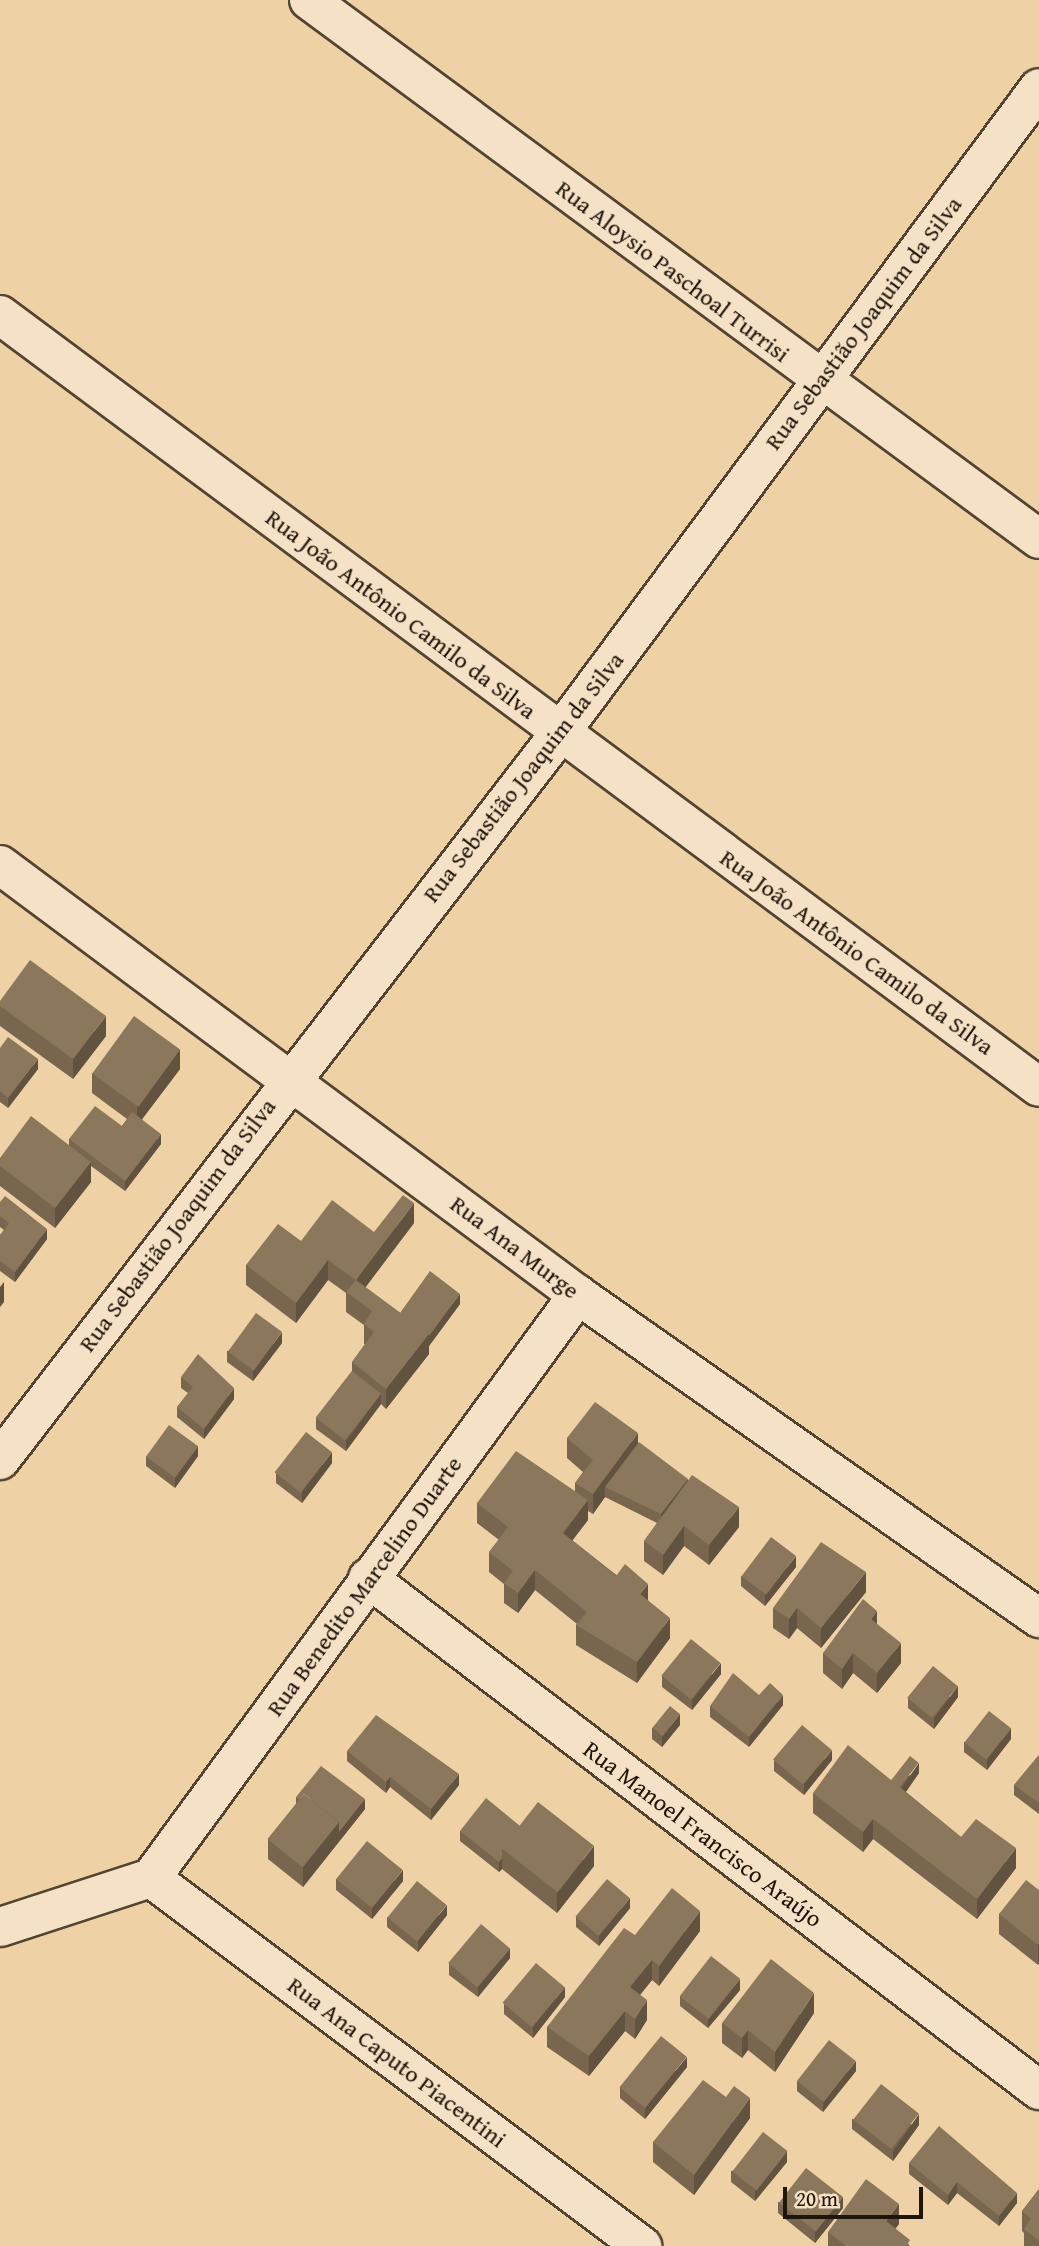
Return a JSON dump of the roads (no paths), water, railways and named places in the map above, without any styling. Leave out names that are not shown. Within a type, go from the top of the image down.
[{"type":"street","name":"Rua Aloysio Paschoal Turrisi","points":[[309,0],[820,381],[1039,539]]},
{"type":"street","name":"Rua Sebastião Joaquim da Silva","points":[[0,1460],[286,1080],[560,733],[1039,88]]},
{"type":"street","name":"Rua João Antônio Camilo da Silva","points":[[0,315],[1039,1087]]},
{"type":"street","name":"Rua Ana Murge","points":[[2,869],[578,1295],[1039,1618]]},
{"type":"street","name":"Rua Benedito Marcelino Duarte","points":[[152,1878],[368,1578],[578,1295]]},
{"type":"street","name":"Rua Manoel Francisco Araújo","points":[[368,1578],[1039,2090]]},
{"type":"street","points":[[0,1927],[152,1878]]},
{"type":"street","name":"Rua Ana Caputo Piacentini","points":[[152,1878],[642,2246]]}]
